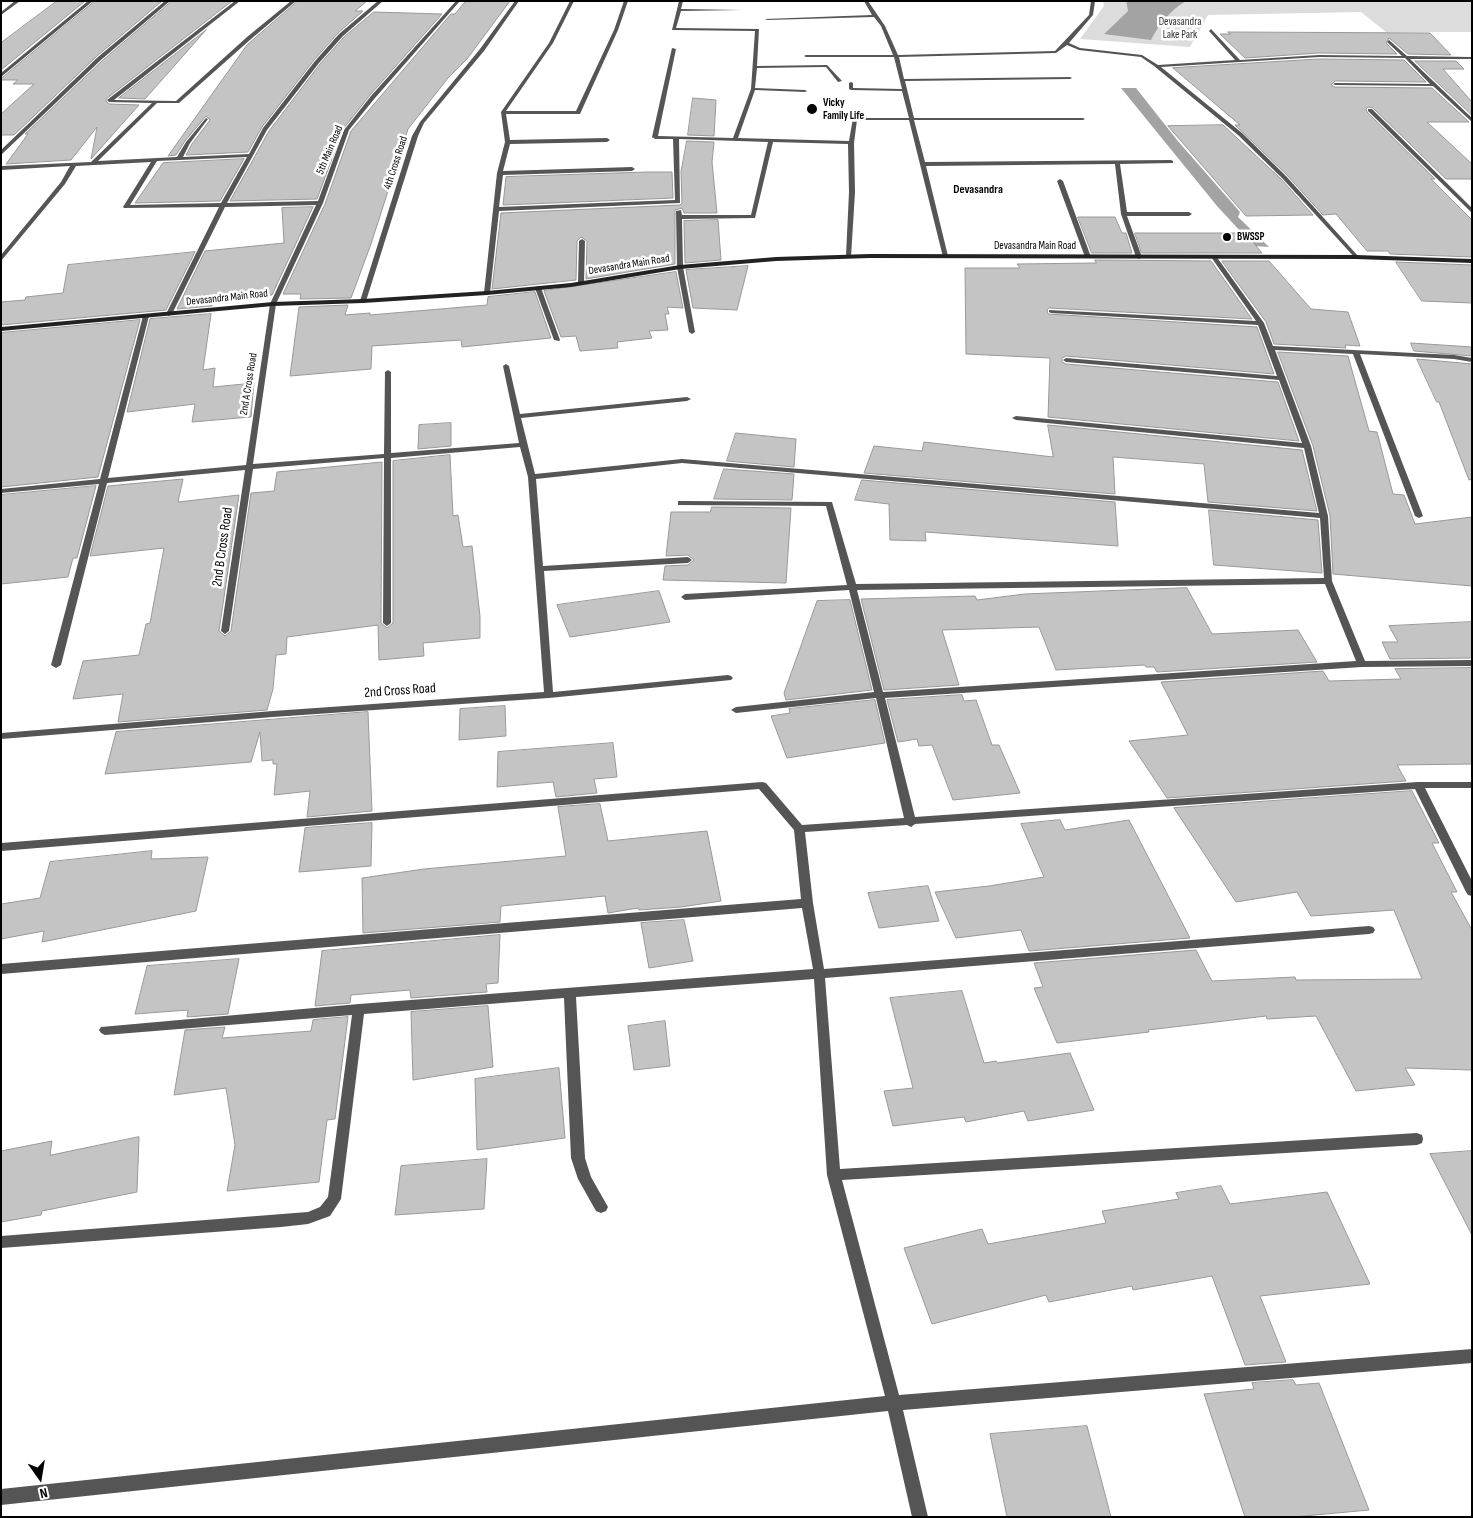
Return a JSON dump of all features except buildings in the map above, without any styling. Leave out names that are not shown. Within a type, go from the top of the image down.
[{"type":"main road","name":"Devasandra Main Road","points":[[1,330],[273,304],[363,301],[487,293],[538,288],[680,267],[736,261],[849,256],[1356,257]]},
{"type":"main road","points":[[1356,257],[1472,261]]},
{"type":"street","points":[[1,14],[18,1]]},
{"type":"street","points":[[1,76],[91,1]]},
{"type":"street","points":[[1,153],[100,58],[168,1]]},
{"type":"street","points":[[238,1],[109,101],[177,102],[294,1]]},
{"type":"street","points":[[169,314],[223,205],[265,129],[340,35],[381,1]]},
{"type":"street","name":"5th Main Road","points":[[273,304],[320,203],[348,130],[373,97],[458,1]]},
{"type":"street","name":"4th Cross Road","points":[[363,301],[415,136],[422,123],[482,50],[517,1]]},
{"type":"street","points":[[487,293],[500,173],[508,142],[502,112],[551,43],[572,1]]},
{"type":"street","points":[[502,112],[578,113],[616,30],[626,1]]},
{"type":"street","points":[[681,1],[674,29],[758,30],[753,90],[735,140]]},
{"type":"street","points":[[866,1],[883,26],[896,56],[945,256]]},
{"type":"street","points":[[806,56],[1056,52],[1066,44],[1091,15],[1093,1]]},
{"type":"street","points":[[679,10],[740,10]]},
{"type":"street","points":[[767,19],[875,16]]},
{"type":"street","points":[[1211,30],[1239,61]]},
{"type":"street","points":[[1389,41],[1471,120]]},
{"type":"street","points":[[1066,44],[1078,49],[1142,56],[1157,66],[1240,134],[1284,177],[1356,257]]},
{"type":"street","points":[[674,49],[655,137],[851,143]]},
{"type":"street","points":[[1157,66],[1319,56],[1472,58]]},
{"type":"street","points":[[754,67],[828,66],[840,81]]},
{"type":"street","points":[[901,80],[1070,78]]},
{"type":"street","points":[[851,83],[851,89],[904,90]]},
{"type":"street","points":[[1335,84],[1433,84]]},
{"type":"street","points":[[753,90],[805,91]]},
{"type":"street","points":[[92,164],[155,103]]},
{"type":"street","points":[[1370,110],[1472,211]]},
{"type":"street","points":[[179,159],[206,119]]},
{"type":"street","points":[[849,256],[852,192],[851,143],[855,119],[1083,119]]},
{"type":"street","points":[[676,138],[680,267],[692,332]]},
{"type":"street","points":[[508,142],[608,140]]},
{"type":"street","points":[[679,217],[753,217],[772,140]]},
{"type":"street","points":[[1,168],[251,155]]},
{"type":"street","points":[[155,160],[126,207],[320,203]]},
{"type":"street","points":[[1117,162],[1124,214],[1139,257]]},
{"type":"street","points":[[923,164],[1171,162]]},
{"type":"street","points":[[1,259],[63,183],[74,164]]},
{"type":"street","points":[[500,173],[632,169]]},
{"type":"street","points":[[1060,181],[1088,257]]},
{"type":"street","points":[[496,209],[678,202]]},
{"type":"street","points":[[1124,214],[1188,214]]},
{"type":"street","points":[[581,282],[582,241]]},
{"type":"street","points":[[1214,257],[1261,323],[1280,378],[1308,446],[1324,516],[1328,581],[1362,664]]},
{"type":"street","points":[[538,288],[557,340]]},
{"type":"street","name":"2nd A Cross Road","points":[[248,467],[273,304]]},
{"type":"street","points":[[1051,311],[1261,323]]},
{"type":"street","points":[[56,665],[146,316]]},
{"type":"street","points":[[1271,348],[1454,356],[1472,360]]},
{"type":"street","points":[[1356,352],[1419,516]]},
{"type":"street","points":[[1066,360],[1280,378]]},
{"type":"street","points":[[506,366],[532,477],[549,695]]},
{"type":"street","points":[[387,623],[388,372]]},
{"type":"street","points":[[518,416],[687,399]]},
{"type":"street","points":[[1016,418],[1308,446]]},
{"type":"street","points":[[1,491],[248,467],[523,445]]},
{"type":"street","points":[[532,477],[682,462],[1324,516]]},
{"type":"street","name":"2nd B Cross Road","points":[[225,630],[248,467]]},
{"type":"street","points":[[681,503],[829,504],[853,587],[878,695],[911,822]]},
{"type":"street","points":[[539,569],[688,560]]},
{"type":"street","points":[[685,597],[853,587],[1328,581]]},
{"type":"street","points":[[736,710],[878,695],[1362,664],[1472,663]]},
{"type":"street","name":"2nd Cross Road","points":[[1,736],[272,714],[549,695],[728,678]]},
{"type":"street","points":[[799,829],[1418,785],[1472,784]]},
{"type":"street","points":[[1,847],[762,785],[799,829],[806,903],[819,973],[834,1175],[894,1403],[920,1517]]},
{"type":"street","points":[[1418,785],[1472,892]]},
{"type":"street","points":[[1,970],[806,903]]},
{"type":"street","points":[[105,1030],[1369,930]]},
{"type":"street","points":[[570,993],[578,1158],[585,1179],[601,1207]]},
{"type":"street","points":[[1,1242],[280,1221],[308,1218],[325,1212],[334,1199],[359,1009]]},
{"type":"street","points":[[834,1175],[1417,1139]]},
{"type":"street","points":[[1,1496],[894,1403],[1472,1356]]},
{"type":"green space","name":"Devasandra Lake Park","points":[[1103,1],[1126,1],[1128,11],[1105,33],[1157,29],[1170,13],[1186,1],[1472,1],[1472,32],[1386,32],[1361,12],[1208,15],[1190,47],[1080,39],[1104,6]]},
{"type":"shaded area","points":[[1126,1],[1186,1],[1166,18],[1151,40],[1104,34],[1128,11]]},
{"type":"shaded area","points":[[1121,88],[1136,88],[1177,140],[1240,212],[1238,217],[1269,247],[1254,246],[1217,206]]},
{"type":"place","name":"Vicky Family Life","points":[[812,109]]},
{"type":"place","name":"BWSSP","points":[[1227,237]]},
{"type":"district","name":"Devasandra","points":[[978,190]]}]
